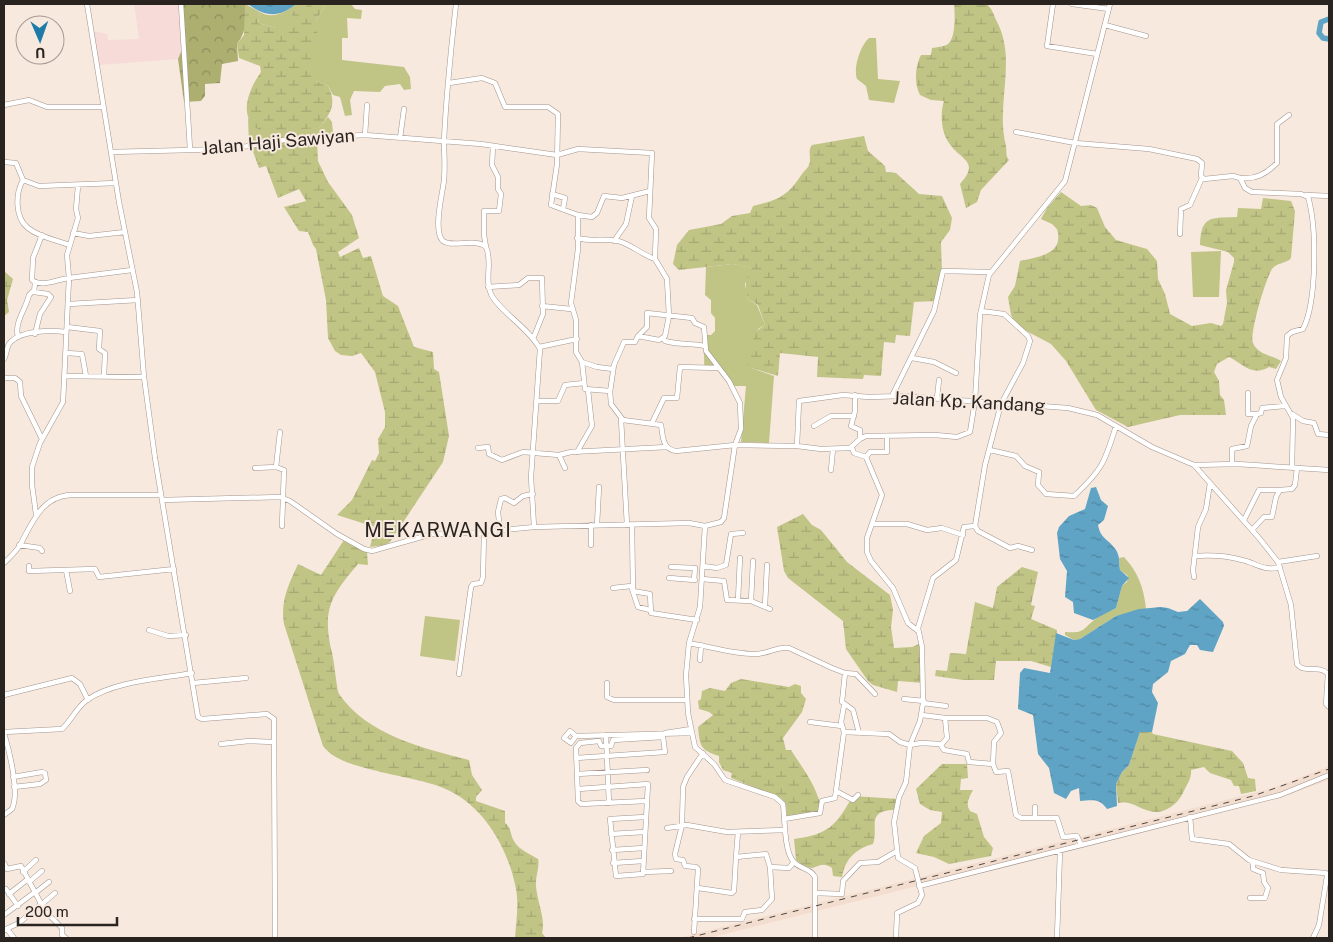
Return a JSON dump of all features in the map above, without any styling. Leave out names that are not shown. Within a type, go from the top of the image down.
[{"type":"street","points":[[87,4],[103,107],[138,300],[144,376],[161,497],[199,718],[267,714],[274,719],[275,938]]},
{"type":"street","points":[[181,4],[190,149]]},
{"type":"street","points":[[456,4],[444,142],[444,186],[439,217],[441,237],[447,242],[482,244],[487,249]]},
{"type":"street","points":[[1053,4],[1047,46],[1097,54]]},
{"type":"street","points":[[860,439],[887,436],[965,436],[971,428],[975,402],[981,311],[990,272],[1063,184],[1105,26],[1109,6],[1072,4]]},
{"type":"street","points":[[1105,26],[1146,36]]},
{"type":"street","points":[[449,83],[482,78],[495,83],[505,106],[522,109],[532,106],[548,107],[558,114],[557,155],[551,205],[578,215],[594,216],[604,196],[620,198],[650,191]]},
{"type":"street","points":[[4,105],[29,100],[47,107],[103,107]]},
{"type":"street","points":[[365,135],[367,105]]},
{"type":"street","points":[[400,138],[404,109]]},
{"type":"street","points":[[1202,178],[1233,176],[1251,179],[1261,176],[1277,163],[1277,124],[1289,115]]},
{"type":"street","points":[[1016,132],[1075,143],[1136,148],[1197,159],[1202,163],[1202,178],[1190,205],[1181,209],[1180,234]]},
{"type":"street","name":"Jalan Haji Sawiyan","points":[[111,152],[230,149],[297,139],[365,135],[493,146],[557,155]]},
{"type":"street","points":[[493,146],[492,165],[498,177],[498,189],[501,194],[499,211],[484,211],[484,235],[490,258],[488,287],[496,302],[533,339],[541,352],[531,477],[534,527]]},
{"type":"street","points":[[557,155],[578,149],[652,152],[649,218],[656,229],[655,259],[667,279],[669,316],[665,336],[659,340],[638,336]]},
{"type":"street","points":[[4,162],[16,162],[23,180],[19,191],[19,211],[26,226],[42,235],[69,244]]},
{"type":"street","points":[[1240,178],[1246,188],[1252,192],[1329,196]]},
{"type":"street","points":[[23,180],[36,186],[78,186],[116,182]]},
{"type":"street","points":[[36,514],[31,472],[42,439],[62,406],[69,304],[67,258],[69,244],[78,218],[76,208],[78,186]]},
{"type":"street","points":[[552,194],[565,198],[563,209]]},
{"type":"street","points":[[1306,195],[1310,209],[1313,290],[1304,327],[1301,330],[1290,333],[1286,340],[1286,358],[1277,380],[1285,406],[1292,414],[1304,421],[1314,423],[1318,434],[1329,435]]},
{"type":"street","points":[[614,241],[626,224],[632,196]]},
{"type":"street","points":[[577,452],[592,426],[588,390],[584,383],[582,362],[576,352],[576,317],[571,309],[578,215]]},
{"type":"street","points":[[73,233],[89,236],[125,232]]},
{"type":"street","points":[[18,337],[17,330],[20,317],[28,303],[29,295],[33,291],[35,283],[31,276],[33,258],[42,235]]},
{"type":"street","points":[[577,238],[590,241],[623,243],[644,256],[655,259]]},
{"type":"street","points":[[35,283],[50,283],[69,278],[132,270]]},
{"type":"street","points":[[892,396],[935,307],[943,271],[990,272]]},
{"type":"street","points":[[488,287],[519,285],[529,278],[542,278],[543,314],[533,339]]},
{"type":"street","points":[[33,291],[49,294],[51,297],[40,314],[35,334]]},
{"type":"street","points":[[69,304],[138,300]]},
{"type":"street","points":[[542,306],[571,309]]},
{"type":"street","points":[[981,311],[1004,314],[1028,336],[1030,341],[1023,362],[1001,404],[975,526],[977,531],[991,537],[993,541],[1010,548],[1017,546],[1032,550]]},
{"type":"street","points":[[4,563],[20,545],[36,514],[53,499],[61,496],[284,498],[337,534],[369,551],[386,548],[432,534],[591,525],[630,525],[689,523],[705,526],[720,522],[724,518],[735,445],[741,429],[740,404],[732,386],[705,346],[704,327],[695,323],[692,318],[647,313],[647,327],[635,342],[624,342],[613,369],[610,392],[610,402],[621,419],[630,525],[632,588],[638,607],[650,610],[653,613],[697,620]]},
{"type":"street","points":[[4,359],[9,344],[18,337],[50,330],[100,331],[99,349],[105,353],[104,376]]},
{"type":"street","points":[[662,338],[665,342],[676,345],[695,344],[705,346]]},
{"type":"street","points":[[539,347],[577,340]]},
{"type":"street","points":[[66,353],[82,354],[86,376]]},
{"type":"street","points":[[912,358],[934,362],[956,373]]},
{"type":"street","points":[[582,362],[596,367],[613,369]]},
{"type":"street","points":[[652,423],[664,398],[677,398],[680,367],[719,368]]},
{"type":"street","points":[[65,376],[144,376]]},
{"type":"street","points":[[4,378],[20,382],[21,396],[42,439]]},
{"type":"street","points":[[937,398],[939,380]]},
{"type":"street","points":[[538,401],[558,401],[565,385],[584,383]]},
{"type":"street","points":[[588,390],[610,392]]},
{"type":"street","points":[[1248,393],[1248,414],[1261,414],[1262,408],[1285,406]]},
{"type":"street","name":"Jalan Kp. Kandang","points":[[797,446],[799,401],[839,395],[937,398],[1068,408],[1097,415],[1152,446],[1194,465],[1232,464],[1329,470]]},
{"type":"street","points":[[478,448],[488,446],[490,454],[502,460],[522,452],[559,455],[577,452],[667,448],[676,451],[735,445],[852,448],[860,439],[860,430],[851,426],[854,416],[855,396]]},
{"type":"street","points":[[1232,464],[1232,449],[1247,446],[1251,426],[1257,414]]},
{"type":"street","points":[[1244,520],[1258,490],[1292,489],[1295,485],[1292,414]]},
{"type":"street","points":[[814,426],[830,416],[854,416]]},
{"type":"street","points":[[621,419],[662,426],[667,448]]},
{"type":"street","points":[[990,450],[1016,456],[1025,466],[1039,472],[1038,485],[1046,494],[1074,496],[1100,470],[1106,461],[1116,426]]},
{"type":"street","points":[[276,467],[280,432]]},
{"type":"street","points":[[866,458],[870,452],[887,452],[887,436]]},
{"type":"street","points":[[852,448],[854,453],[866,458],[882,495],[866,542],[869,558],[892,585],[901,602],[908,623],[918,631]]},
{"type":"street","points":[[831,470],[833,449]]},
{"type":"street","points":[[559,455],[564,468]]},
{"type":"street","points":[[1194,465],[1244,520],[1279,565],[1291,605],[1297,664],[1303,669],[1322,669],[1328,674],[1325,696],[1326,704],[1329,707]]},
{"type":"street","points":[[254,468],[276,467],[281,468],[284,472],[282,526]]},
{"type":"street","points":[[1194,577],[1192,570],[1198,527],[1206,509],[1210,482]]},
{"type":"street","points":[[597,525],[599,487]]},
{"type":"street","points":[[1252,530],[1264,517],[1272,517],[1276,497],[1280,490]]},
{"type":"street","points":[[500,530],[498,512],[502,498],[514,503],[523,496],[533,494]]},
{"type":"street","points":[[872,524],[907,524],[927,530],[942,528],[963,534]]},
{"type":"street","points":[[591,525],[591,545]]},
{"type":"street","points":[[705,526],[702,579],[697,620],[689,643],[686,700],[691,731],[696,749],[714,764],[725,780],[782,802],[790,856],[794,862],[814,874],[815,938]]},
{"type":"street","points":[[896,938],[897,913],[920,900],[922,891],[915,868],[899,860],[894,822],[900,796],[906,782],[910,744],[922,715],[924,702],[922,647],[918,631],[933,578],[956,560],[965,526],[975,526]]},
{"type":"street","points":[[459,674],[471,587],[473,584],[481,583],[483,577],[484,532]]},
{"type":"street","points":[[726,565],[731,534],[743,533]]},
{"type":"street","points":[[20,545],[39,548],[42,551]]},
{"type":"street","points":[[1195,556],[1229,557],[1272,569],[1279,565],[1316,556]]},
{"type":"street","points":[[738,600],[740,558]]},
{"type":"street","points":[[751,602],[753,561]]},
{"type":"street","points":[[703,566],[717,568],[726,565],[736,567]]},
{"type":"street","points":[[670,578],[724,581],[725,599],[751,602],[768,607],[767,565]]},
{"type":"street","points":[[29,566],[29,571],[95,569],[99,577],[174,569]]},
{"type":"street","points":[[671,567],[695,568],[694,580]]},
{"type":"street","points":[[66,570],[70,591]]},
{"type":"street","points":[[613,588],[632,588],[635,592],[650,594],[650,610]]},
{"type":"street","points":[[149,630],[168,636],[186,635]]},
{"type":"street","points":[[689,643],[752,654],[769,653],[782,647],[790,648],[845,673],[856,674],[875,694]]},
{"type":"street","points":[[700,660],[701,645]]},
{"type":"street","points":[[4,815],[13,806],[14,787],[4,732],[62,729],[73,714],[88,700],[120,686],[192,673]]},
{"type":"street","points":[[784,819],[820,814],[822,801],[833,799],[836,791],[844,732],[841,720],[844,706],[842,695],[846,685],[845,673]]},
{"type":"street","points":[[4,695],[72,678],[79,682],[88,700]]},
{"type":"street","points":[[193,683],[246,678]]},
{"type":"street","points":[[607,683],[608,697],[614,700],[686,700]]},
{"type":"street","points":[[904,699],[946,706]]},
{"type":"street","points":[[844,706],[853,710],[859,733]]},
{"type":"street","points":[[922,715],[945,718],[987,718],[997,722],[1001,733],[994,742],[994,764],[996,772],[1008,772],[1014,813],[1021,818],[1057,818],[1063,838],[1077,836],[1081,845]]},
{"type":"street","points":[[941,745],[947,738],[945,718]]},
{"type":"street","points":[[810,722],[842,726]]},
{"type":"street","points":[[576,736],[691,731]]},
{"type":"street","points":[[844,732],[889,734],[900,742],[910,744],[922,742],[941,745],[944,750],[967,754],[970,762],[994,764]]},
{"type":"street","points":[[605,735],[609,803]]},
{"type":"street","points":[[576,758],[665,752],[663,737],[613,740],[611,746],[606,747],[601,746],[598,741],[580,743],[576,748],[576,758],[578,789],[578,801],[581,804],[646,801]]},
{"type":"street","points":[[221,744],[255,741],[274,742]]},
{"type":"street","points":[[694,932],[698,869],[696,866],[685,866],[683,860],[676,859],[675,854],[682,825],[683,787],[687,777],[703,753]]},
{"type":"street","points":[[577,774],[647,770]]},
{"type":"street","points":[[13,777],[42,772],[45,773],[46,780],[40,784],[14,787]]},
{"type":"street","points":[[919,886],[1280,795],[1329,775]]},
{"type":"street","points":[[578,789],[648,784],[643,872]]},
{"type":"street","points":[[836,791],[853,800],[858,795]]},
{"type":"street","points":[[1035,807],[1035,818]]},
{"type":"street","points":[[645,817],[610,819],[613,863],[616,876],[643,874],[643,872],[671,871]]},
{"type":"street","points":[[1190,817],[1192,839],[1229,844],[1252,862],[1285,870],[1322,872],[1328,876],[1322,910],[1313,938]]},
{"type":"street","points":[[668,828],[682,825],[738,832],[785,830]]},
{"type":"street","points":[[611,834],[644,832]]},
{"type":"street","points":[[698,888],[732,893],[734,891],[738,832]]},
{"type":"street","points":[[612,850],[644,848]]},
{"type":"street","points":[[815,893],[843,894],[843,881],[860,863],[878,862],[897,851]]},
{"type":"street","points":[[1056,938],[1060,851]]},
{"type":"street","points":[[694,920],[742,919],[745,912],[762,910],[772,899],[770,867],[766,854],[736,857]]},
{"type":"street","points":[[23,872],[36,860]]},
{"type":"street","points":[[613,863],[643,861]]},
{"type":"street","points":[[770,867],[789,868],[794,862]]},
{"type":"street","points":[[1250,898],[1265,898],[1268,888],[1264,882],[1263,873],[1253,869],[1252,862]]},
{"type":"street","points":[[4,863],[7,869],[20,865],[41,904],[62,928],[62,935],[66,938]]},
{"type":"street","points":[[9,894],[42,871]]},
{"type":"street","points":[[5,912],[18,906],[49,882]]},
{"type":"street","points":[[6,889],[18,906]]},
{"type":"street","points":[[14,938],[6,929],[19,923],[55,893]]},
{"type":"street","points":[[1322,910],[1329,910]]},
{"type":"street","points":[[19,923],[23,929]]},
{"type":"shaded area","points":[[134,4],[179,4],[183,47],[178,59],[99,65],[93,31],[107,34],[108,40],[139,39]]},
{"type":"shaded area","points":[[1329,766],[1329,780],[1280,798],[1255,802],[709,938],[679,938],[1273,788]]},
{"type":"green space","points":[[179,4],[245,4],[246,20],[244,30],[237,44],[238,61],[222,64],[220,83],[205,84],[205,96],[201,101],[184,102],[178,59],[183,47]]},
{"type":"green space","points":[[245,4],[260,12],[258,23],[276,28],[288,28],[293,12],[307,6],[305,4],[326,4],[316,21],[319,24],[310,64],[317,70],[316,81],[328,86],[332,98],[327,118],[319,128],[263,132],[249,120],[247,104],[249,96],[261,72],[260,66],[239,58],[237,44],[244,35]]},
{"type":"green space","points":[[296,4],[305,4],[307,6],[300,11],[288,28],[276,28],[258,23],[260,12],[274,15],[288,10]]},
{"type":"green space","points":[[326,4],[351,4],[355,9],[362,10],[361,19],[347,18],[348,38],[342,38],[342,60],[404,67],[410,77],[411,89],[404,90],[400,84],[385,86],[380,92],[354,91],[350,100],[352,115],[345,116],[340,97],[333,95],[328,86],[316,81],[310,64],[316,21]]},
{"type":"green space","points":[[954,4],[986,4],[988,6],[1002,35],[1006,66],[1003,130],[1009,160],[981,190],[977,202],[966,208],[960,184],[969,170],[969,165],[946,139],[942,117],[944,101],[931,100],[920,95],[916,80],[917,64],[921,55],[931,55],[932,48],[945,46],[951,41],[955,13]]},
{"type":"green space","points":[[869,38],[876,38],[878,79],[900,81],[894,103],[869,100],[866,86],[857,79],[858,57]]},
{"type":"green space","points":[[328,117],[332,122],[333,133],[249,144],[248,118],[257,129],[319,128]]},
{"type":"green space","points":[[864,136],[868,151],[885,166],[886,172],[896,173],[919,194],[942,196],[952,218],[950,230],[941,242],[942,274],[936,301],[914,302],[910,336],[896,335],[895,343],[884,342],[881,376],[864,375],[863,379],[817,377],[818,357],[780,353],[778,376],[751,368],[747,364],[755,332],[765,325],[758,305],[748,299],[746,291],[746,281],[752,268],[733,264],[679,270],[673,264],[677,245],[689,230],[721,224],[732,216],[750,213],[753,206],[769,202],[786,193],[797,182],[808,166],[812,145]]},
{"type":"green space","points":[[294,139],[317,140],[318,161],[328,182],[352,215],[359,238],[338,252],[340,257],[359,248],[363,258],[371,256],[383,296],[398,306],[414,347],[433,352],[434,369],[439,372],[449,436],[443,462],[390,542],[385,545],[370,547],[375,527],[337,515],[352,500],[372,460],[375,461],[379,453],[378,439],[385,427],[385,412],[375,372],[361,353],[352,356],[341,355],[335,351],[328,338],[326,300],[316,249],[308,232],[299,231],[284,207],[306,201],[299,189],[278,198],[266,166],[259,168],[251,146]]},
{"type":"green space","points":[[1061,192],[1081,206],[1091,205],[1097,208],[1105,227],[1116,240],[1147,249],[1157,261],[1158,279],[1165,294],[1170,314],[1192,326],[1211,323],[1221,326],[1223,324],[1227,303],[1226,290],[1234,262],[1234,258],[1228,252],[1200,245],[1205,223],[1214,218],[1237,217],[1238,208],[1261,209],[1263,198],[1291,201],[1295,211],[1291,258],[1274,267],[1269,274],[1262,294],[1252,338],[1258,350],[1281,361],[1276,369],[1269,367],[1258,371],[1253,370],[1229,357],[1217,364],[1214,372],[1219,381],[1220,395],[1224,400],[1226,415],[1180,415],[1128,427],[1096,410],[1066,361],[1051,344],[1017,326],[1011,315],[1008,297],[1015,286],[1020,261],[1048,253],[1057,244],[1057,229],[1052,224],[1041,219],[1047,208]]},
{"type":"green space","points":[[1221,251],[1219,297],[1193,297],[1191,252]]},
{"type":"green space","points":[[733,264],[753,268],[745,284],[748,299],[757,305],[765,325],[758,329],[751,368],[774,376],[769,443],[741,442],[746,386],[732,386],[718,370],[704,367],[704,335],[711,335],[715,331],[715,318],[711,313],[711,300],[705,295],[706,267]]},
{"type":"green space","points":[[4,271],[13,279],[7,300],[9,312],[4,316]]},
{"type":"green space","points":[[803,514],[812,525],[821,530],[847,562],[890,595],[893,610],[891,627],[894,648],[912,647],[921,643],[924,683],[898,681],[897,692],[873,685],[868,681],[846,649],[843,621],[788,578],[784,571],[777,527]]},
{"type":"green space","points":[[344,540],[367,552],[368,565],[358,564],[348,576],[335,595],[328,615],[329,638],[339,694],[351,708],[380,730],[415,745],[469,760],[472,775],[482,790],[476,797],[476,801],[505,811],[505,823],[509,827],[516,844],[538,859],[536,886],[543,922],[542,933],[546,938],[515,938],[517,901],[513,875],[502,846],[494,832],[475,809],[463,799],[442,787],[353,764],[339,759],[323,746],[284,624],[283,608],[286,593],[298,564],[321,575]]},
{"type":"green space","points":[[1124,557],[1140,581],[1146,609],[1116,616],[1080,639],[1074,640],[1065,635],[1065,632],[1082,630],[1099,616],[1116,608],[1122,586],[1127,582],[1128,576],[1120,570],[1119,558]]},
{"type":"green space","points":[[1022,567],[1038,572],[1031,605],[1035,606],[1031,619],[1057,630],[1051,667],[1031,661],[996,661],[994,680],[963,680],[935,676],[936,670],[947,671],[950,653],[966,654],[975,602],[993,608],[997,587]]},
{"type":"green space","points":[[425,616],[460,620],[455,661],[420,656]]},
{"type":"green space","points":[[741,679],[789,687],[795,684],[801,686],[801,693],[806,699],[802,712],[783,738],[786,750],[791,750],[806,772],[818,796],[821,812],[787,816],[786,805],[781,798],[731,778],[732,773],[723,770],[719,762],[719,756],[708,752],[702,746],[698,727],[713,715],[699,709],[698,701],[701,699],[702,691],[710,688],[725,691],[731,683]]},
{"type":"green space","points":[[1140,732],[1152,732],[1153,734],[1232,751],[1243,763],[1248,778],[1255,779],[1256,791],[1241,794],[1239,786],[1234,786],[1231,780],[1210,773],[1204,767],[1191,770],[1189,781],[1179,799],[1176,803],[1162,811],[1149,811],[1124,802],[1118,803],[1116,784],[1122,772],[1129,765]]},
{"type":"green space","points":[[942,764],[967,764],[968,778],[961,779],[960,790],[973,790],[968,800],[968,805],[970,811],[977,814],[984,837],[993,848],[991,856],[949,864],[934,857],[916,853],[924,836],[941,823],[942,812],[930,810],[920,804],[916,789]]},
{"type":"green space","points":[[853,796],[898,799],[895,810],[880,813],[876,817],[873,844],[856,852],[848,860],[842,877],[833,876],[832,868],[826,865],[812,868],[805,867],[796,860],[794,839],[816,834],[830,827],[841,815]]},
{"type":"water","points":[[248,4],[296,4],[284,12],[272,14],[260,11]]},
{"type":"water","points":[[1096,487],[1101,500],[1108,506],[1104,520],[1098,525],[1099,530],[1116,550],[1119,557],[1120,570],[1129,578],[1122,586],[1116,608],[1093,620],[1074,613],[1073,602],[1065,597],[1067,571],[1060,559],[1057,533],[1059,527],[1069,516],[1085,509],[1091,488]]},
{"type":"water","points":[[1200,599],[1223,622],[1224,626],[1213,652],[1200,650],[1197,645],[1190,645],[1185,654],[1171,661],[1168,672],[1153,684],[1152,692],[1158,703],[1152,732],[1140,732],[1129,765],[1122,772],[1116,784],[1117,806],[1107,809],[1099,801],[1080,801],[1079,788],[1071,791],[1066,799],[1054,793],[1049,768],[1038,754],[1033,715],[1018,709],[1020,673],[1024,668],[1050,673],[1056,633],[1074,640],[1080,639],[1116,616],[1139,609],[1161,607],[1178,612],[1187,611]]},
{"type":"waterway","points":[[1329,19],[1321,22],[1319,33],[1323,38],[1329,39]]},
{"type":"railway","points":[[688,938],[1253,796],[1329,769]]},
{"type":"district","name":"MEKARWANGI","points":[[438,530]]}]
